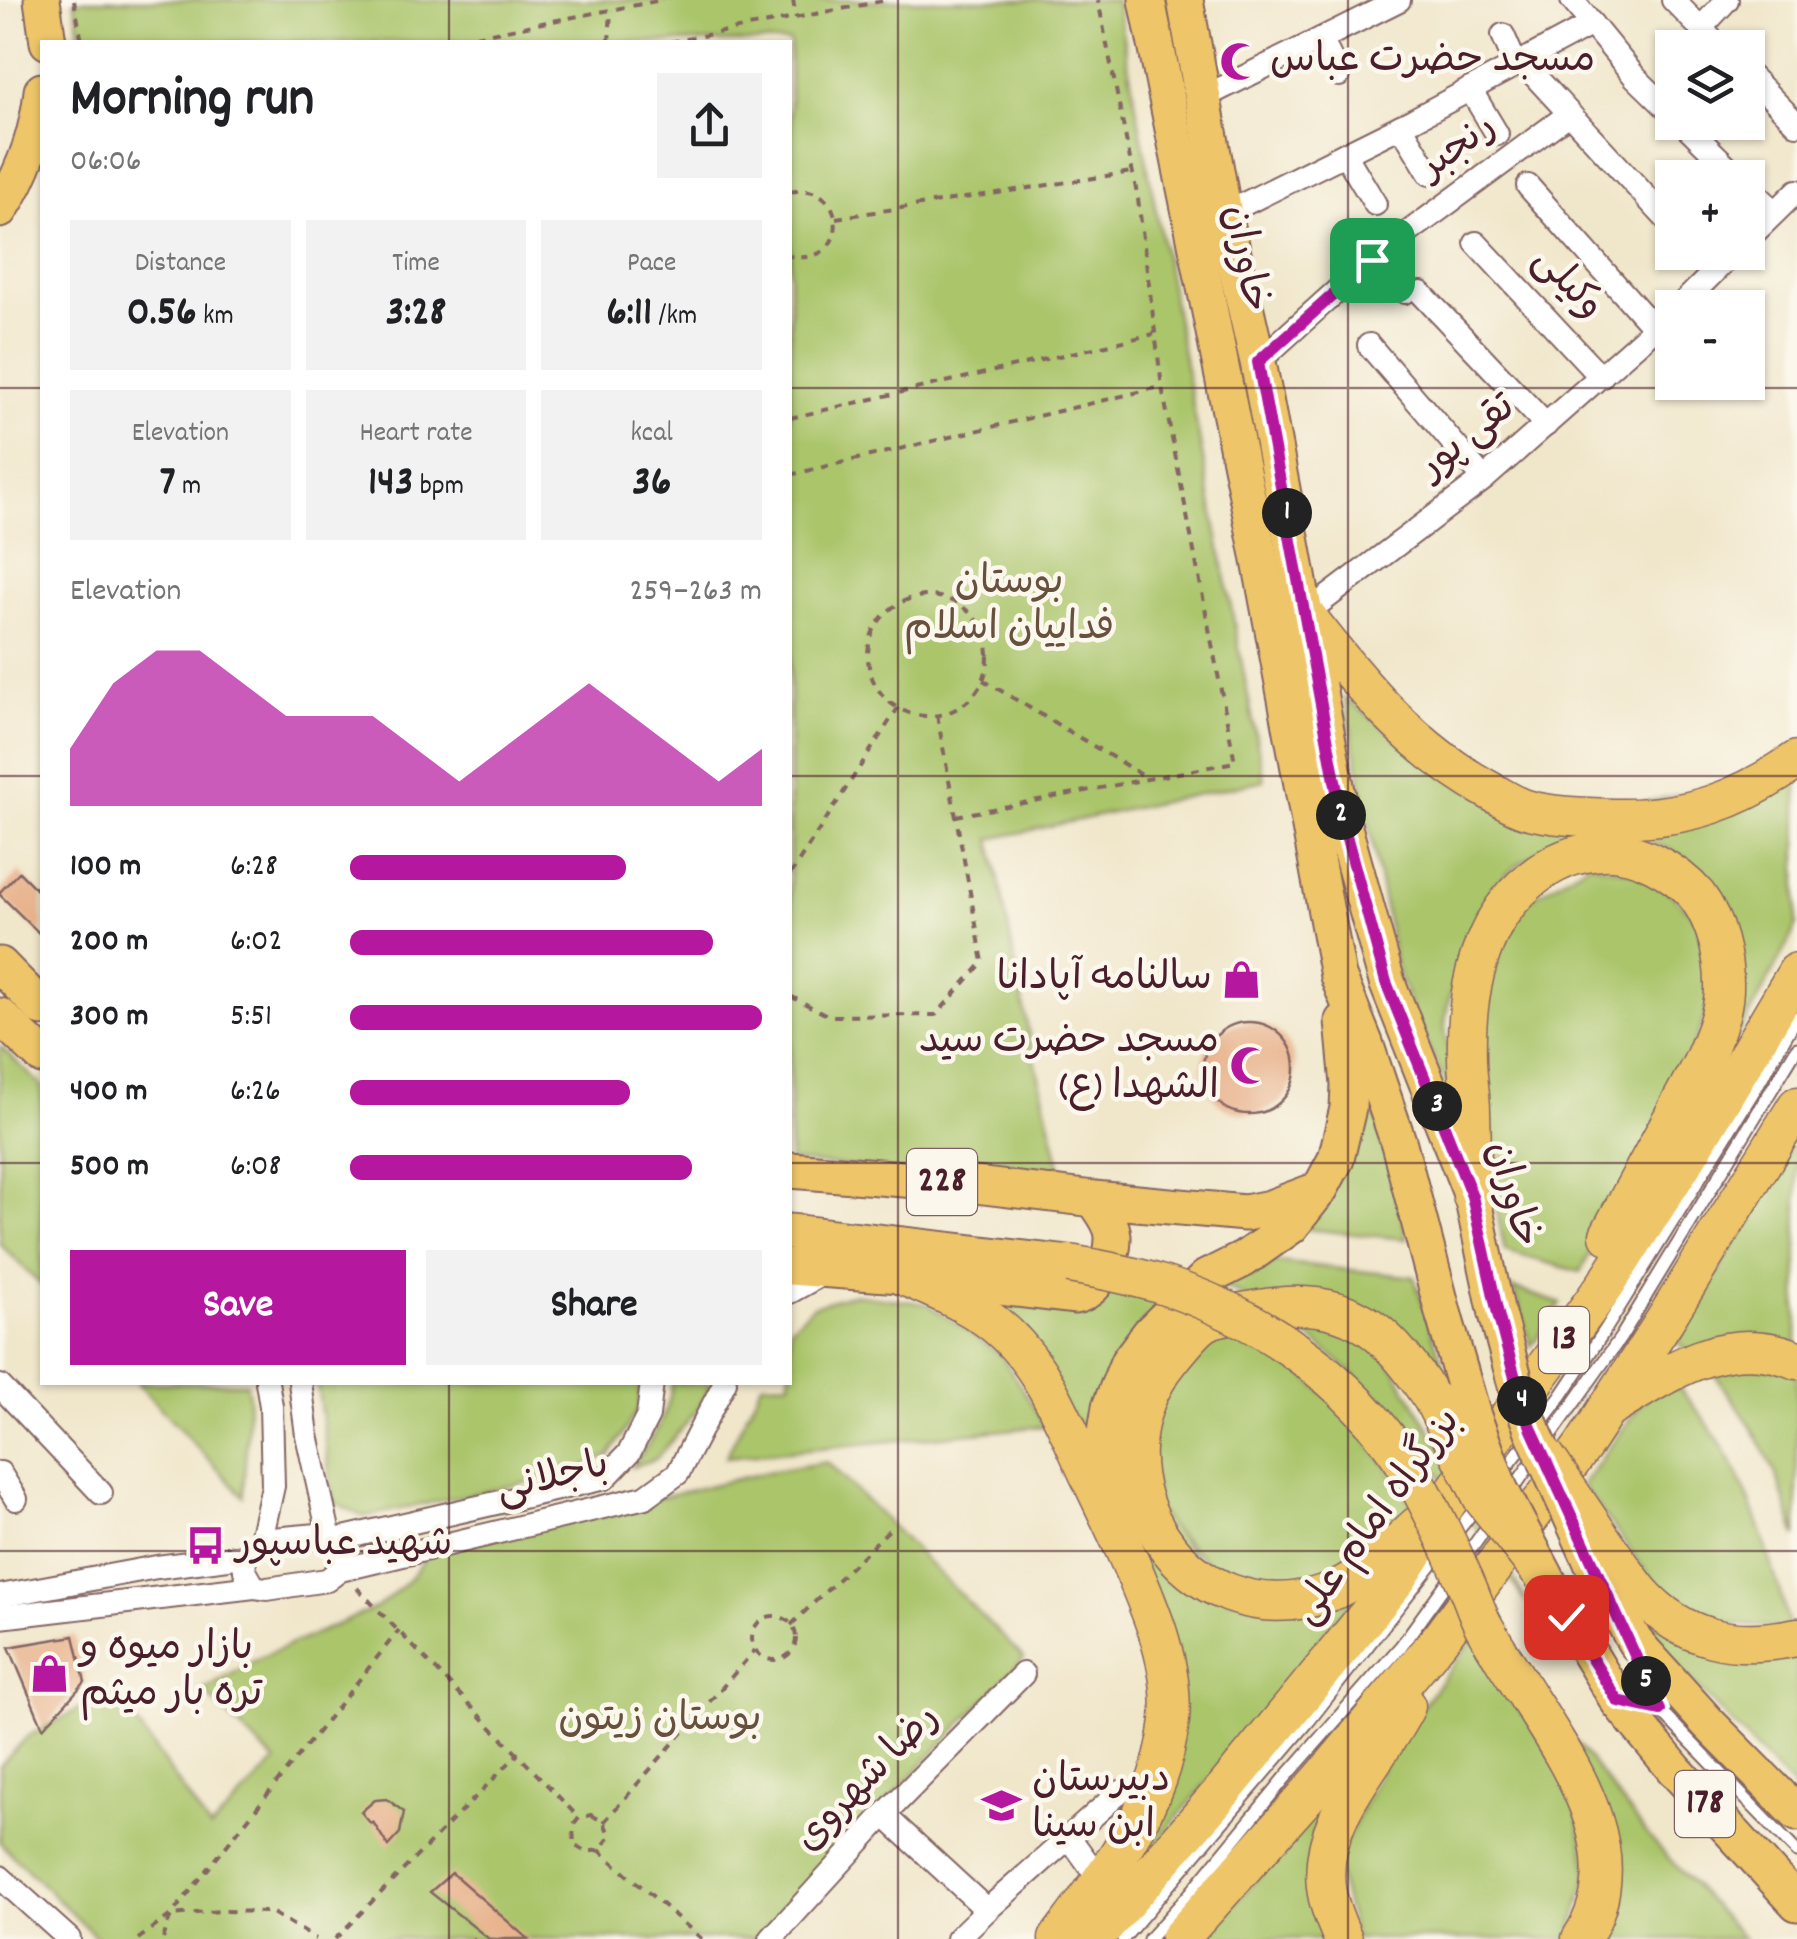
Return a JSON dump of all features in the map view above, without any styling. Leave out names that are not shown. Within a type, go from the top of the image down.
[{"type":"highway","points":[[1305,614],[1349,671],[1395,721],[1461,776],[1526,809],[1586,817],[1651,818],[1708,807],[1756,786],[1797,760]]},
{"type":"highway","points":[[1472,1196],[1468,1017],[1484,945],[1506,904],[1528,880],[1578,856],[1602,851],[1633,854],[1663,867],[1696,896],[1715,930],[1724,967],[1720,1015],[1702,1063],[1646,1172],[1586,1275],[1550,1359]]},
{"type":"highway","name":"بزرگراه امام علی","points":[[1094,1939],[1228,1785],[1398,1578],[1456,1489],[1606,1284],[1795,984]]},
{"type":"highway","name":"13","points":[[1179,1939],[1439,1640],[1583,1446],[1797,1106]]},
{"type":"highway","points":[[1069,1264],[1159,1284],[1210,1302],[1258,1326],[1302,1354],[1382,1429],[1421,1490],[1482,1622],[1557,1744],[1597,1827],[1601,1884],[1596,1910],[1581,1939]]},
{"type":"highway","points":[[901,1274],[956,1298],[1006,1334],[1039,1374],[1116,1532],[1157,1631],[1168,1673],[1170,1718],[1161,1769],[1143,1813],[1117,1860],[1058,1939]]},
{"type":"highway","points":[[1456,1489],[1351,1581],[1304,1599],[1272,1602],[1215,1586],[1177,1559],[1141,1497],[1135,1454],[1138,1429],[1146,1401],[1166,1366],[1207,1320],[1294,1305],[1341,1313],[1375,1330],[1406,1360],[1433,1400],[1483,1500],[1543,1576]]},
{"type":"highway","points":[[1607,1410],[1667,1374],[1722,1352],[1770,1351],[1797,1360]]},
{"type":"highway","points":[[1546,1456],[1604,1564],[1680,1626],[1735,1644],[1797,1638]]},
{"type":"highway","points":[[1342,1939],[1326,1890],[1325,1859],[1330,1838],[1340,1812],[1393,1732],[1439,1640]]},
{"type":"main road","points":[[42,0],[48,40]]},
{"type":"main road","name":"خاوران","points":[[1147,0],[1254,531],[1338,976],[1399,1144],[1474,1416],[1500,1489],[1543,1576],[1618,1701],[1674,1770],[1797,1903]]},
{"type":"main road","name":"خاوران","points":[[1184,0],[1224,214],[1258,362],[1343,824],[1386,982],[1472,1196],[1518,1389],[1546,1456]]},
{"type":"main road","points":[[0,210],[18,182],[40,116]]},
{"type":"main road","points":[[0,965],[40,1006]]},
{"type":"main road","points":[[1116,1532],[1105,1438],[1110,1407],[1128,1362],[1150,1332],[1206,1278],[1244,1259],[1292,1226],[1320,1189],[1336,1159],[1349,1085],[1338,976]]},
{"type":"main road","points":[[0,1016],[40,1054]]},
{"type":"main road","name":"228","points":[[792,1170],[1094,1199]]},
{"type":"main road","points":[[1094,1199],[1245,1213],[1320,1189]]},
{"type":"main road","points":[[792,1267],[901,1274],[1084,1295],[1099,1278],[1111,1254],[1113,1236],[1094,1199]]},
{"type":"main road","name":"228","points":[[792,1232],[1069,1264]]},
{"type":"main road","name":"178","points":[[1604,1564],[1635,1642],[1708,1724],[1797,1813]]},
{"type":"street","points":[[1204,97],[1321,39],[1368,7],[1399,0]]},
{"type":"street","points":[[1572,0],[1655,96]]},
{"type":"street","points":[[1672,0],[1701,28],[1727,0]]},
{"type":"street","points":[[1224,214],[1401,126],[1592,24]]},
{"type":"street","points":[[1502,35],[1519,63],[1655,206]]},
{"type":"street","points":[[1321,39],[1339,75]]},
{"type":"street","points":[[1470,90],[1497,134]]},
{"type":"street","points":[[1765,91],[1797,124]]},
{"type":"street","name":"رنجبر","points":[[1258,362],[1372,260],[1570,114]]},
{"type":"street","points":[[1401,126],[1430,174]]},
{"type":"street","points":[[1700,140],[1721,160]]},
{"type":"street","points":[[1345,154],[1375,204]]},
{"type":"street","points":[[1528,186],[1655,312]]},
{"type":"street","points":[[1765,192],[1790,201],[1765,224]]},
{"type":"street","name":"وکیلی","points":[[1476,243],[1600,377]]},
{"type":"street","points":[[1372,260],[1413,292],[1546,425]]},
{"type":"street","points":[[1696,290],[1716,270]]},
{"type":"street","name":"تقی پور","points":[[1305,614],[1484,479],[1655,329]]},
{"type":"street","points":[[1369,345],[1484,479]]},
{"type":"street","points":[[792,1291],[828,1271]]},
{"type":"street","points":[[254,1587],[245,1570],[273,1486],[272,1406],[268,1385]]},
{"type":"street","points":[[300,1385],[307,1435],[332,1537],[343,1547],[340,1570]]},
{"type":"street","name":"باجلانی","points":[[0,1596],[332,1537],[606,1478],[630,1453],[648,1416],[652,1385]]},
{"type":"street","name":"باجلانی","points":[[0,1618],[326,1580],[340,1570],[644,1496],[678,1472],[723,1385]]},
{"type":"street","points":[[0,1386],[101,1494]]},
{"type":"street","points":[[0,1473],[16,1499]]},
{"type":"street","name":"رضا شهروی","points":[[770,1939],[884,1815],[1023,1674]]},
{"type":"street","points":[[957,1939],[1120,1792]]},
{"type":"street","points":[[884,1815],[987,1910]]},
{"type":"street","points":[[1069,1837],[1090,1866]]},
{"type":"street","points":[[0,1877],[69,1939]]},
{"type":"lane","points":[[1123,1939],[1309,1722],[1562,1395],[1657,1247],[1795,984]]},
{"type":"lane","points":[[1149,1939],[1401,1646],[1620,1337],[1797,1048]]},
{"type":"lane","points":[[1604,1564],[1660,1710],[1797,1852]]},
{"type":"lane","points":[[1618,1701],[1660,1710]]},
{"type":"path","points":[[74,0],[82,40]]},
{"type":"path","points":[[454,40],[662,0]]},
{"type":"path","points":[[792,0],[796,18]]},
{"type":"path","points":[[680,40],[888,0]]},
{"type":"path","points":[[956,816],[1235,762],[1162,387],[1138,199],[1098,0]]},
{"type":"path","points":[[609,40],[611,10]]},
{"type":"path","points":[[836,218],[1132,172]]},
{"type":"path","points":[[792,192],[815,192],[832,206],[836,218],[836,230],[825,250],[815,256],[792,256]]},
{"type":"path","points":[[792,418],[1154,334]]},
{"type":"path","points":[[792,475],[1162,387]]},
{"type":"path","points":[[928,595],[965,608],[986,641],[988,661],[983,680],[972,697],[956,709],[937,715],[917,715],[898,708],[883,696],[872,679],[868,650],[877,622],[908,598],[928,595]]},
{"type":"path","points":[[983,680],[1148,779]]},
{"type":"path","points":[[792,872],[898,708]]},
{"type":"path","points":[[792,997],[829,1016],[936,1015],[984,962],[937,715]]},
{"type":"path","points":[[791,1625],[892,1527]]},
{"type":"path","points":[[340,1570],[579,1818]]},
{"type":"path","points":[[779,1617],[791,1625],[795,1645],[787,1656],[766,1659],[755,1650],[752,1636],[758,1622],[779,1617]]},
{"type":"path","points":[[138,1939],[171,1915],[400,1630]]},
{"type":"path","points":[[604,1822],[755,1650]]},
{"type":"path","points":[[334,1939],[518,1754]]},
{"type":"path","points":[[591,1816],[604,1822],[610,1837],[599,1850],[586,1852],[574,1845],[573,1826],[579,1818],[591,1816]]},
{"type":"path","points":[[599,1850],[702,1939]]},
{"type":"path","points":[[171,1915],[271,1912],[316,1939]]},
{"type":"path","points":[[163,1939],[171,1915]]},
{"type":"green space","name":"بوستان فداییان اسلام","points":[[74,0],[1116,0],[1264,780],[991,839],[1029,1035],[1065,1187],[792,1161],[792,40],[82,40]]},
{"type":"green space","points":[[1345,698],[1459,784],[1541,822],[1797,772],[1797,925],[1672,1150],[1742,985],[1734,932],[1711,886],[1673,852],[1649,841],[1608,834],[1581,834],[1561,840],[1509,872],[1476,921],[1447,1007],[1446,1035],[1464,1121],[1413,1014],[1396,967]]},
{"type":"green space","points":[[1590,862],[1655,878],[1699,921],[1712,997],[1672,1102],[1580,1272],[1505,1251],[1480,1091],[1477,1037],[1509,912]]},
{"type":"green space","points":[[0,1046],[40,1084],[40,1284],[0,1244]]},
{"type":"green space","points":[[1362,1089],[1383,1133],[1407,1239],[1304,1229]]},
{"type":"green space","points":[[1797,1138],[1797,1351],[1689,1353],[1677,1342]]},
{"type":"green space","points":[[1277,1262],[1414,1277],[1481,1482],[1413,1357],[1251,1300],[1222,1286]]},
{"type":"green space","points":[[1106,1284],[1168,1300],[1095,1443],[966,1292],[1100,1310]]},
{"type":"green space","points":[[1513,1288],[1561,1304],[1531,1346]]},
{"type":"green space","points":[[853,1294],[927,1304],[1000,1354],[1046,1426],[726,1457],[761,1385],[792,1385],[792,1325],[813,1306]]},
{"type":"green space","points":[[1295,1312],[1379,1343],[1505,1558],[1526,1603],[1444,1481],[1386,1407],[1315,1342],[1272,1313]]},
{"type":"green space","points":[[1222,1321],[1274,1351],[1349,1413],[1420,1514],[1316,1588],[1224,1579],[1157,1514],[1149,1426],[1157,1400]]},
{"type":"green space","points":[[1706,1363],[1797,1370],[1797,1537],[1767,1455]]},
{"type":"green space","points":[[1665,1371],[1718,1439],[1742,1483],[1761,1531],[1790,1629],[1682,1620],[1582,1485]]},
{"type":"green space","points":[[139,1385],[246,1385],[243,1496]]},
{"type":"green space","points":[[317,1385],[641,1385],[639,1408],[609,1456],[558,1476],[363,1517],[333,1501]]},
{"type":"green space","points":[[672,1385],[710,1385],[698,1409],[656,1459],[632,1467],[663,1417]]},
{"type":"green space","name":"بوستان زیتون","points":[[827,1462],[1024,1658],[756,1939],[98,1939],[0,1843],[0,1766],[27,1737],[106,1690],[140,1728],[210,1829],[276,1762],[203,1691],[259,1658],[378,1607],[407,1582],[431,1551],[767,1472]]},
{"type":"green space","points":[[1128,1474],[1230,1600],[1388,1560],[1074,1939],[1167,1781],[1120,1497]]},
{"type":"green space","points":[[1638,1611],[1797,1649],[1797,1793],[1664,1651]]},
{"type":"green space","points":[[1477,1634],[1571,1789],[1592,1860],[1569,1939],[1355,1939],[1335,1862],[1394,1742]]},
{"type":"green space","points":[[1392,1723],[1334,1807],[1332,1939],[1204,1939]]},
{"type":"green space","points":[[1562,1724],[1649,1837],[1744,1939],[1599,1939]]},
{"type":"building","points":[[19,872],[40,893],[40,934],[0,895]]},
{"type":"building","name":"مسجد حضرت سید الشهدا (ع)","points":[[1249,1022],[1267,1025],[1282,1035],[1292,1050],[1292,1086],[1282,1101],[1267,1111],[1249,1114],[1231,1111],[1216,1101],[1206,1086],[1203,1068],[1206,1050],[1216,1035],[1231,1025]]},
{"type":"building","points":[[74,1636],[85,1682],[43,1728],[9,1647]]},
{"type":"building","points":[[387,1799],[404,1812],[400,1833],[388,1846],[373,1822],[361,1812],[375,1800]]},
{"type":"building","points":[[452,1873],[528,1939],[489,1939],[430,1892]]},
{"type":"place","name":"مسجد حضرت عباس","points":[[1240,62]]},
{"type":"place","name":"سالنامه آپادانا","points":[[1242,980]]},
{"type":"place","name":"مسجد حضرت سید الشهدا (ع)","points":[[1249,1066]]},
{"type":"place","name":"شهید عباسپور","points":[[206,1546]]},
{"type":"place","name":"بازار میوه و تره بار میثم","points":[[50,1673]]},
{"type":"place","name":"دبیرستان ابن سینا","points":[[1002,1805]]},
{"type":"route","points":[[1372,260],[1258,362],[1343,824],[1386,982],[1472,1196],[1498,1314],[1532,1430],[1660,1710],[1618,1701],[1566,1617]]}]
